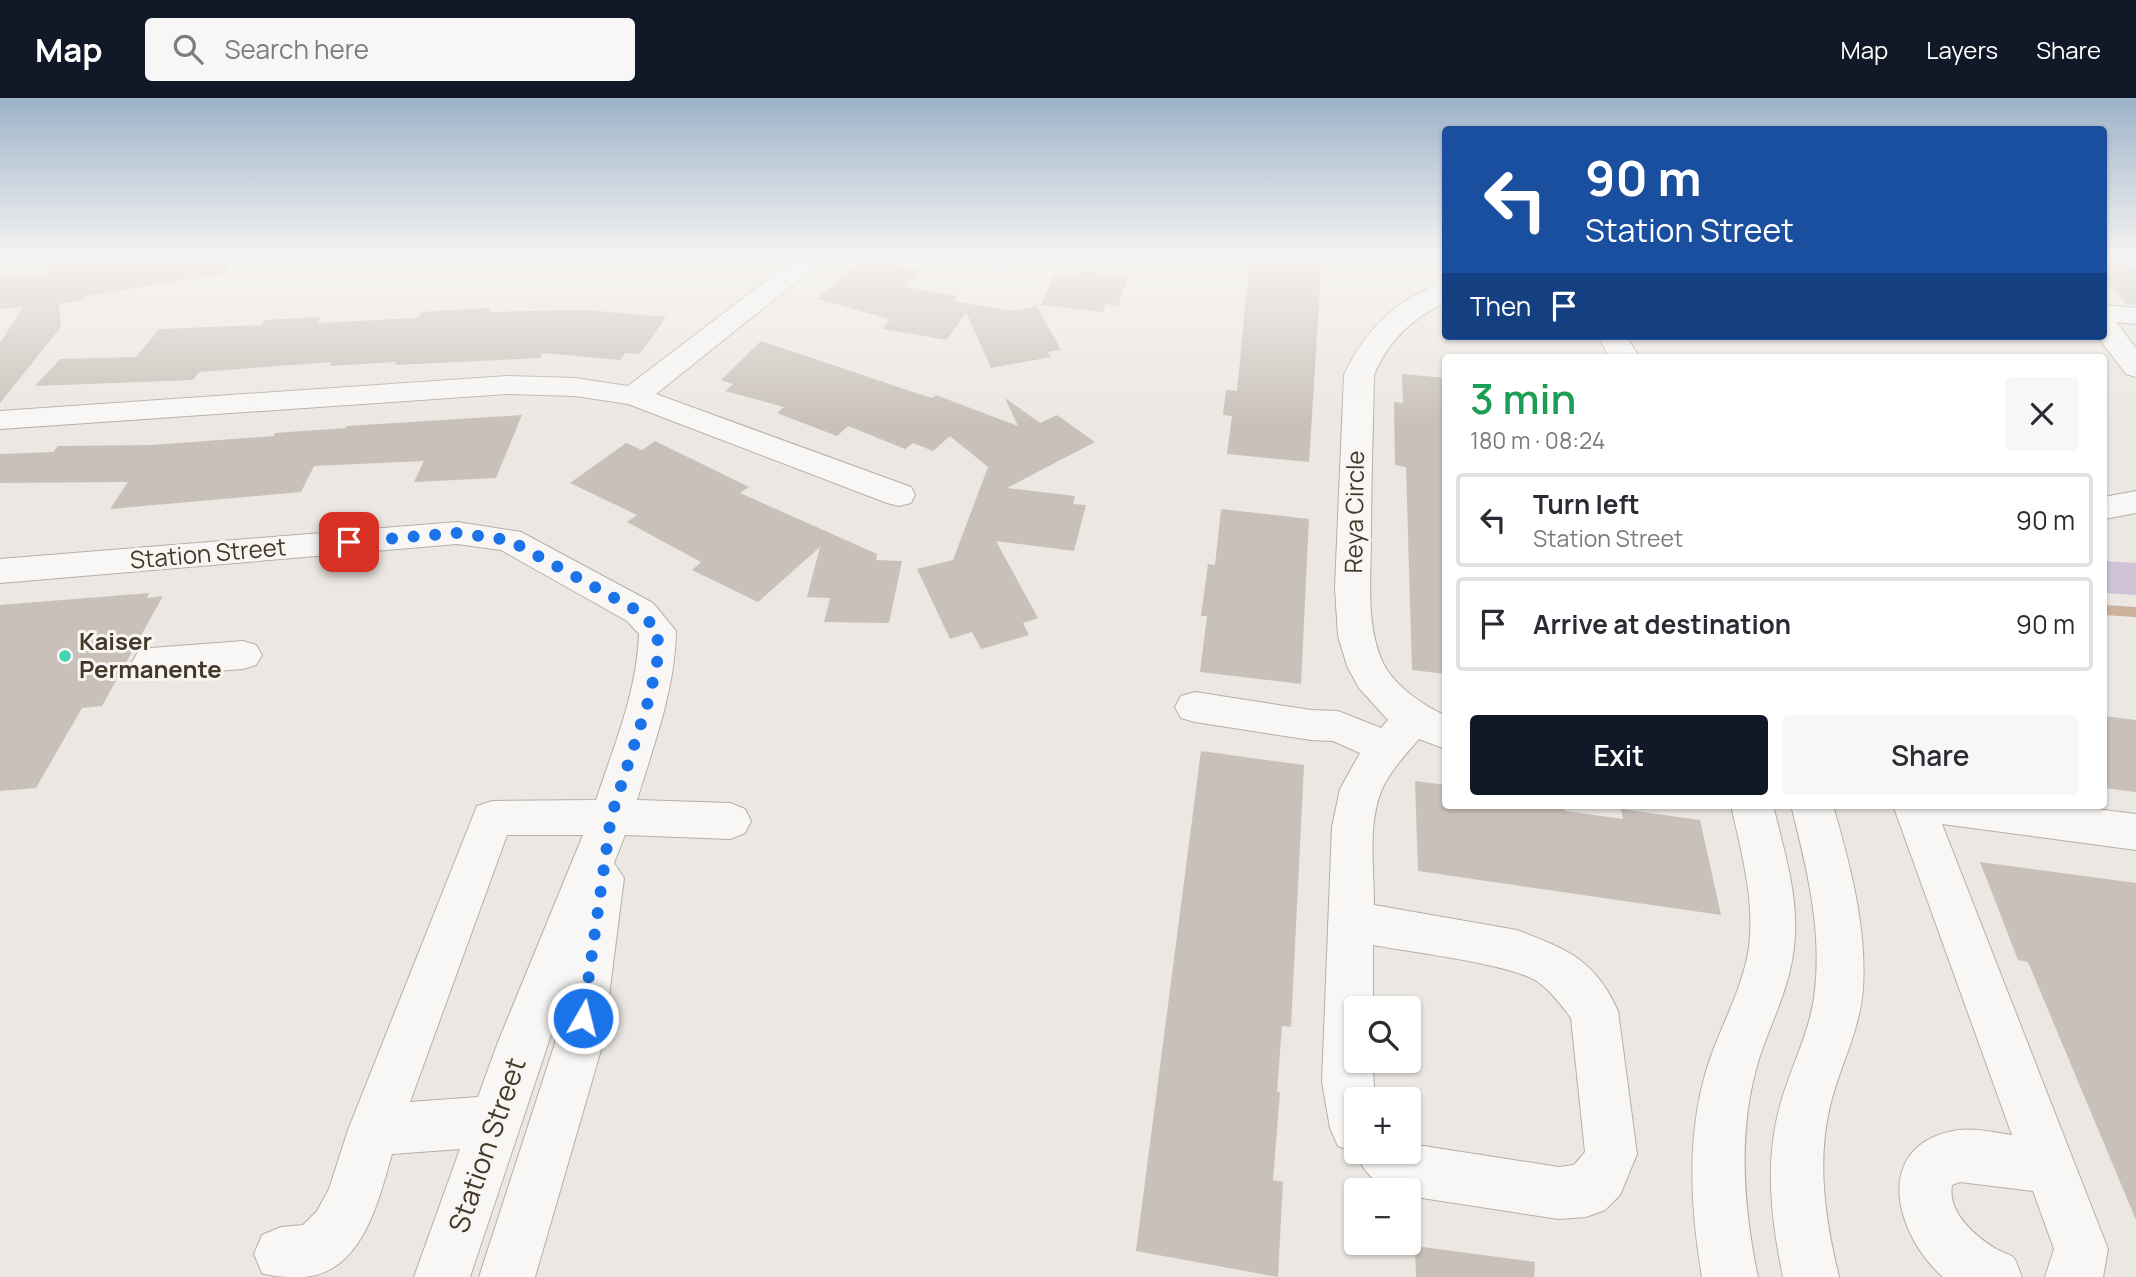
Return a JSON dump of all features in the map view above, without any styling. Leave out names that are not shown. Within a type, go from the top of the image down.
[{"type":"street","points":[[634,396],[742,313]]},
{"type":"street","name":"Reya Circle","points":[[1408,313],[1378,337],[1359,375],[1353,598],[1357,642],[1367,668],[1415,733]]},
{"type":"street","points":[[2107,313],[2136,316]]},
{"type":"street","points":[[2107,330],[2136,368]]},
{"type":"street","points":[[0,419],[507,385],[575,387],[634,396],[899,495]]},
{"type":"street","points":[[2107,507],[2136,502]]},
{"type":"street","name":"Station Street","points":[[0,571],[457,533],[509,540],[640,612],[658,631],[657,664],[648,702],[611,817],[522,1042],[442,1277]]},
{"type":"street","points":[[151,662],[243,655]]},
{"type":"street","points":[[1195,707],[1311,725],[1415,733]]},
{"type":"street","points":[[1348,1087],[1353,827],[1361,789],[1415,733]]},
{"type":"street","points":[[1730,1277],[1718,1148],[1723,1104],[1734,1060],[1770,963],[1772,917],[1765,865],[1753,809]]},
{"type":"street","points":[[1811,1277],[1798,1203],[1797,1153],[1805,1103],[1829,1039],[1839,990],[1839,927],[1831,880],[1813,809]]},
{"type":"street","points":[[1916,809],[2081,1249],[2079,1268],[2073,1277]]},
{"type":"street","points":[[1961,809],[2136,832]]},
{"type":"street","points":[[281,1254],[314,1250],[328,1240],[344,1216],[492,818],[611,817],[730,821]]},
{"type":"street","name":"Station Street","points":[[507,1277],[579,1043],[611,817]]},
{"type":"street","points":[[1351,921],[1517,951],[1554,966],[1576,987],[1594,1011],[1611,1154],[1601,1176],[1586,1191],[1559,1193],[1409,1170],[1400,1164]]},
{"type":"street","points":[[374,1130],[496,1121]]},
{"type":"street","points":[[1993,1277],[1955,1251],[1932,1220],[1926,1204],[1924,1184],[1930,1170],[1949,1157],[2052,1168]]},
{"type":"shaded area","points":[[2107,561],[2136,563],[2136,595],[2107,593]]},
{"type":"building","points":[[19,313],[60,313],[61,327],[0,403],[0,343]]},
{"type":"building","points":[[420,313],[621,313],[666,317],[640,354],[625,353],[620,360],[543,353],[540,358],[395,365],[396,362],[329,366],[331,362],[199,372],[193,380],[35,386],[60,359],[136,357],[159,329],[262,325],[264,320],[321,317],[318,323],[418,318]]},
{"type":"building","points":[[868,313],[965,313],[947,340],[883,329],[890,319]]},
{"type":"building","points":[[966,313],[1041,313],[1061,350],[1048,352],[1051,357],[991,368]]},
{"type":"building","points":[[1245,313],[1318,313],[1309,462],[1227,454],[1232,416],[1223,415],[1226,390],[1237,391]]},
{"type":"building","points":[[761,341],[919,394],[932,398],[936,395],[1018,426],[1005,398],[1040,423],[1057,415],[1095,442],[1007,488],[1075,496],[1073,504],[1086,505],[1074,551],[996,541],[1038,618],[1023,623],[1029,635],[981,649],[972,632],[950,639],[917,569],[953,560],[988,467],[950,436],[933,451],[913,443],[905,449],[848,426],[837,436],[777,413],[784,407],[725,391],[733,384],[721,380]]},
{"type":"building","points":[[1402,374],[1442,378],[1442,674],[1412,670],[1406,467],[1395,465],[1394,402],[1403,403]]},
{"type":"building","points":[[522,415],[496,478],[414,482],[424,461],[314,466],[301,492],[110,509],[128,482],[0,483],[0,454],[53,452],[58,446],[152,445],[274,436],[275,433],[347,426]]},
{"type":"building","points":[[655,441],[749,487],[740,493],[877,554],[876,560],[902,561],[889,623],[824,622],[830,598],[807,597],[820,547],[758,602],[692,570],[701,562],[627,522],[637,515],[570,483],[626,443],[642,450]]},
{"type":"building","points":[[1221,509],[1309,519],[1301,684],[1200,672],[1207,616],[1201,616],[1208,564],[1215,565]]},
{"type":"building","name":"Kaiser Permanente","points":[[149,593],[147,598],[163,596],[102,706],[82,708],[36,788],[0,791],[0,605]]},
{"type":"building","points":[[2107,716],[2136,720],[2136,792],[2107,788]]},
{"type":"building","points":[[1201,751],[1304,765],[1291,1027],[1282,1026],[1277,1092],[1280,1092],[1273,1180],[1283,1182],[1278,1277],[1136,1251]]},
{"type":"building","points":[[1415,781],[1442,784],[1442,809],[1565,809],[1623,819],[1621,809],[1700,820],[1721,915],[1418,871]]},
{"type":"building","points":[[1980,862],[2136,883],[2136,1220],[2028,962],[2018,960]]},
{"type":"building","points":[[1421,1247],[1535,1262],[1534,1277],[1416,1277],[1415,1255],[1421,1255]]},
{"type":"waterway","points":[[2107,610],[2136,612]]},
{"type":"place","name":"Kaiser Permanente","points":[[65,656]]},
{"type":"route","points":[[349,542],[457,533],[509,540],[640,612],[658,631],[657,664],[648,702],[611,817],[583,1018]]}]
